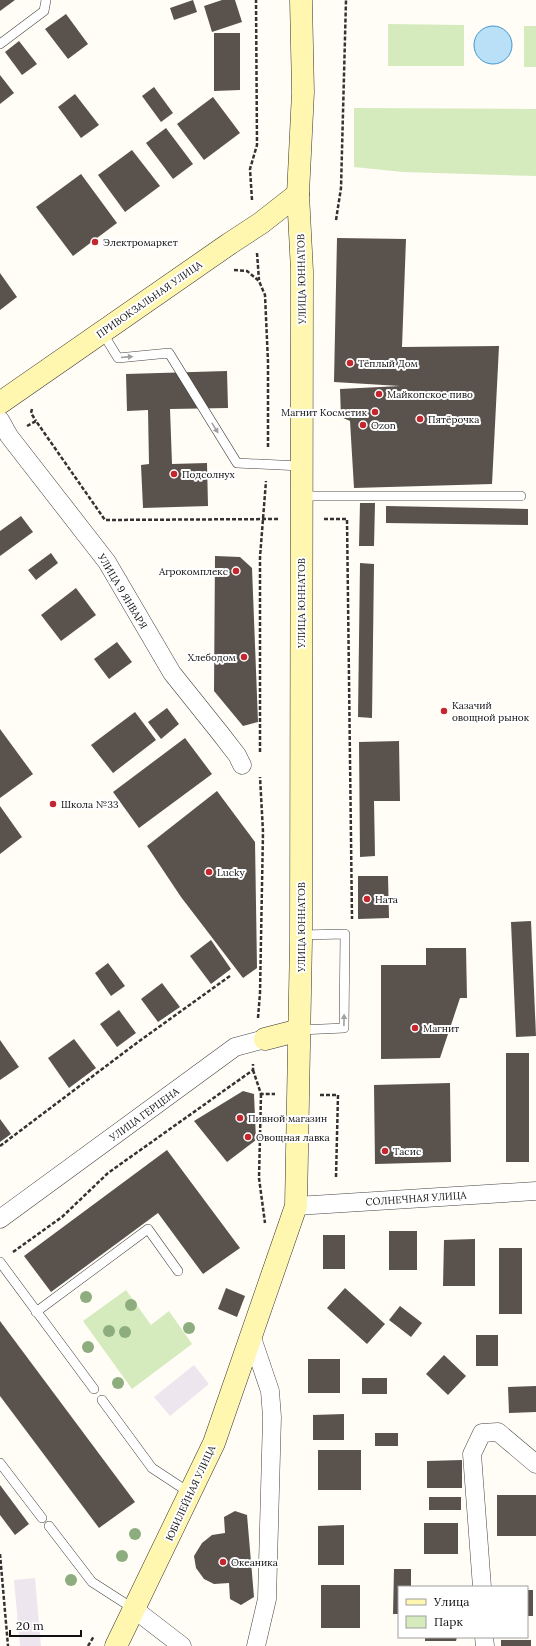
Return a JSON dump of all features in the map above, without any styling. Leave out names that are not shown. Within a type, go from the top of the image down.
[{"type":"street","name":"УЛИЦА ЮННАТОВ","points":[[296,1206],[301,935],[302,271],[298,194],[303,92],[301,0]]},
{"type":"street","name":"ПРИВОКЗАЛЬНАЯ УЛИЦА","points":[[0,403],[255,227],[298,194]]},
{"type":"street","name":"УЛИЦА 9 ЯНВАРЯ","points":[[0,420],[10,436],[107,562],[172,673],[237,755],[242,765]]},
{"type":"street","name":"УЛИЦА ГЕРЦЕНА","points":[[0,1220],[235,1047],[300,1030]]},
{"type":"street","name":"СОЛНЕЧНАЯ УЛИЦА","points":[[296,1206],[536,1191]]},
{"type":"street","name":"ЮБИЛЕЙНАЯ УЛИЦА","points":[[116,1646],[214,1443],[296,1206]]},
{"type":"street","points":[[251,1335],[270,1391],[272,1417],[267,1599],[256,1646]]},
{"type":"street","points":[[482,1586],[472,1454],[482,1433],[498,1432],[536,1464]]},
{"type":"street","points":[[134,1609],[182,1646]]},
{"type":"lane","points":[[0,44],[44,11],[46,0]]},
{"type":"lane","points":[[102,332],[118,358],[169,354],[237,464],[301,466]]},
{"type":"lane","points":[[301,496],[521,496]]},
{"type":"lane","points":[[300,1030],[344,1028],[345,934],[301,935]]},
{"type":"lane","points":[[36,1312],[148,1229],[178,1271]]},
{"type":"lane","points":[[0,1262],[94,1389]]},
{"type":"lane","points":[[102,1400],[152,1468],[190,1493]]},
{"type":"lane","points":[[0,1463],[42,1518]]},
{"type":"lane","points":[[48,1526],[92,1582],[134,1609]]},
{"type":"path","points":[[256,0],[257,145],[250,169],[259,281],[265,295],[268,355],[268,465],[260,557],[260,756]]},
{"type":"path","points":[[336,220],[341,188],[346,0]]},
{"type":"path","points":[[228,271],[247,271],[259,281]]},
{"type":"path","points":[[33,403],[31,413],[105,520],[263,518],[347,519],[352,926]]},
{"type":"path","points":[[10,436],[36,420]]},
{"type":"path","points":[[260,772],[263,832]]},
{"type":"path","points":[[0,1146],[138,1042],[230,976]]},
{"type":"path","points":[[261,1094],[259,1178],[265,1225]]},
{"type":"path","points":[[0,1554],[8,1646]]},
{"type":"path","points":[[88,1646],[95,1634]]},
{"type":"shaded area","points":[[194,1365],[209,1384],[170,1416],[154,1397]]},
{"type":"shaded area","points":[[35,1578],[41,1646],[20,1646],[14,1580]]},
{"type":"green space","points":[[388,24],[464,25],[464,66],[388,66]]},
{"type":"green space","points":[[524,26],[536,26],[536,67],[524,67]]},
{"type":"green space","points":[[354,108],[536,109],[536,176],[403,172],[354,167]]},
{"type":"green space","points":[[126,1290],[151,1325],[169,1311],[192,1344],[132,1389],[83,1321]]},
{"type":"water","points":[[493,26],[506,32],[512,45],[506,58],[493,64],[480,58],[474,45],[480,32]]},
{"type":"building","points":[[0,0],[15,0],[0,11]]},
{"type":"building","points":[[193,0],[197,12],[174,20],[170,8]]},
{"type":"building","points":[[222,0],[235,0],[242,22],[212,32],[204,6]]},
{"type":"building","points":[[66,14],[88,44],[68,59],[45,29]]},
{"type":"building","points":[[214,33],[240,33],[240,90],[214,91]]},
{"type":"building","points":[[19,41],[37,64],[22,75],[5,52]]},
{"type":"building","points":[[0,75],[14,93],[0,104]]},
{"type":"building","points":[[154,87],[173,113],[161,122],[142,96]]},
{"type":"building","points":[[75,94],[99,125],[81,138],[58,107]]},
{"type":"building","points":[[213,97],[240,133],[204,160],[177,124]]},
{"type":"building","points":[[166,128],[193,164],[173,179],[146,143]]},
{"type":"building","points":[[132,150],[160,186],[125,212],[98,175]]},
{"type":"building","points":[[81,174],[117,223],[73,256],[36,207]]},
{"type":"building","name":"Пятёрочка","points":[[337,238],[406,239],[402,347],[499,346],[492,484],[354,488],[350,421],[341,417],[340,389],[400,386],[334,382]]},
{"type":"building","points":[[0,273],[17,297],[0,310]]},
{"type":"building","points":[[227,371],[228,408],[170,409],[172,464],[207,463],[208,506],[143,508],[141,465],[149,464],[148,410],[127,411],[126,374]]},
{"type":"building","points":[[360,503],[375,503],[374,546],[359,546]]},
{"type":"building","points":[[386,506],[528,509],[528,525],[386,523]]},
{"type":"building","points":[[21,516],[33,532],[0,556],[0,531]]},
{"type":"building","points":[[51,553],[58,563],[36,580],[28,570]]},
{"type":"building","points":[[215,556],[240,557],[252,568],[258,722],[243,726],[214,691]]},
{"type":"building","points":[[360,563],[374,564],[372,718],[358,717]]},
{"type":"building","points":[[76,588],[96,615],[61,641],[41,615]]},
{"type":"building","points":[[117,642],[132,662],[109,679],[94,659]]},
{"type":"building","points":[[167,708],[179,724],[161,739],[148,722]]},
{"type":"building","points":[[135,712],[156,740],[113,773],[91,745]]},
{"type":"building","points":[[0,729],[33,774],[0,798]]},
{"type":"building","points":[[185,738],[212,774],[139,828],[113,792]]},
{"type":"building","points":[[399,741],[400,801],[374,801],[375,856],[360,857],[359,742]]},
{"type":"building","name":"Lucky","points":[[217,791],[255,842],[257,968],[243,978],[181,897],[147,846]]},
{"type":"building","points":[[0,806],[22,837],[0,854]]},
{"type":"building","points":[[358,876],[388,876],[389,918],[358,919]]},
{"type":"building","points":[[531,921],[536,1036],[516,1037],[511,922]]},
{"type":"building","points":[[211,940],[231,969],[211,984],[190,956]]},
{"type":"building","name":"Магнит","points":[[426,948],[466,948],[467,998],[460,998],[440,1058],[381,1059],[381,965],[426,965]]},
{"type":"building","points":[[108,963],[125,986],[111,996],[95,973]]},
{"type":"building","points":[[162,983],[180,1007],[158,1022],[141,999]]},
{"type":"building","points":[[119,1010],[136,1033],[117,1047],[100,1024]]},
{"type":"building","points":[[74,1039],[96,1068],[69,1088],[48,1058]]},
{"type":"building","points":[[0,1040],[19,1067],[0,1080]]},
{"type":"building","points":[[506,1053],[529,1053],[529,1162],[506,1162]]},
{"type":"building","points":[[450,1083],[451,1162],[375,1164],[374,1085]]},
{"type":"building","points":[[243,1091],[254,1094],[256,1140],[227,1162],[194,1121]]},
{"type":"building","points":[[0,1119],[11,1134],[0,1142]]},
{"type":"building","points":[[167,1150],[240,1248],[203,1274],[158,1213],[51,1292],[24,1256]]},
{"type":"building","points":[[389,1231],[417,1231],[417,1270],[389,1270]]},
{"type":"building","points":[[323,1235],[345,1235],[345,1269],[323,1269]]},
{"type":"building","points":[[475,1239],[475,1286],[443,1286],[444,1240]]},
{"type":"building","points":[[499,1248],[522,1248],[522,1314],[499,1314]]},
{"type":"building","points":[[226,1288],[245,1296],[237,1317],[218,1309]]},
{"type":"building","points":[[345,1288],[385,1324],[367,1344],[327,1308]]},
{"type":"building","points":[[400,1306],[422,1323],[411,1337],[389,1320]]},
{"type":"building","points":[[0,1321],[135,1502],[99,1528],[0,1396]]},
{"type":"building","points":[[476,1335],[498,1335],[498,1366],[476,1366]]},
{"type":"building","points":[[444,1355],[466,1376],[448,1395],[426,1374]]},
{"type":"building","points":[[308,1359],[340,1359],[340,1393],[308,1393]]},
{"type":"building","points":[[362,1378],[387,1378],[387,1394],[362,1394]]},
{"type":"building","points":[[536,1386],[536,1412],[509,1413],[508,1387]]},
{"type":"building","points":[[344,1414],[344,1440],[313,1440],[313,1415]]},
{"type":"building","points":[[375,1433],[398,1433],[398,1446],[375,1446]]},
{"type":"building","points":[[318,1450],[361,1450],[361,1490],[318,1490]]},
{"type":"building","points":[[462,1460],[462,1488],[427,1488],[427,1461]]},
{"type":"building","points":[[0,1485],[29,1524],[15,1535],[0,1515]]},
{"type":"building","points":[[497,1495],[536,1495],[536,1536],[497,1536]]},
{"type":"building","points":[[429,1497],[461,1497],[461,1510],[429,1510]]},
{"type":"building","name":"Океаника","points":[[235,1511],[247,1515],[254,1597],[241,1605],[230,1599],[229,1583],[214,1584],[204,1579],[196,1568],[194,1556],[202,1543],[212,1535],[225,1533],[224,1517]]},
{"type":"building","points":[[424,1523],[458,1523],[458,1554],[424,1554]]},
{"type":"building","points":[[344,1525],[344,1565],[318,1565],[318,1526]]},
{"type":"building","points":[[394,1569],[411,1569],[411,1586],[398,1586],[398,1614],[393,1614]]},
{"type":"building","points":[[321,1585],[360,1585],[360,1628],[321,1628]]},
{"type":"building","points":[[528,1590],[533,1590],[533,1616],[528,1616]]},
{"type":"building","points":[[425,1638],[457,1638],[456,1641],[425,1641]]},
{"type":"building","points":[[501,1640],[531,1640],[531,1646],[501,1646]]},
{"type":"place","name":"Электромаркет","points":[[95,242]]},
{"type":"place","name":"Тёплый Дом","points":[[350,363]]},
{"type":"place","name":"Майкопское пиво","points":[[379,394]]},
{"type":"place","name":"Магнит Косметик","points":[[375,412]]},
{"type":"place","name":"Пятёрочка","points":[[420,419]]},
{"type":"place","name":"Ozon","points":[[363,425]]},
{"type":"place","name":"Подсолнух","points":[[174,474]]},
{"type":"place","name":"Агрокомплекс","points":[[236,571]]},
{"type":"place","name":"Хлебодом","points":[[244,657]]},
{"type":"place","name":"Казачий овощной рынок","points":[[444,711]]},
{"type":"place","name":"Школа №33","points":[[53,804]]},
{"type":"place","name":"Lucky","points":[[209,872]]},
{"type":"place","name":"Ната","points":[[367,899]]},
{"type":"place","name":"Магнит","points":[[415,1028]]},
{"type":"place","name":"Пивной магазин","points":[[240,1118]]},
{"type":"place","name":"Овощная лавка","points":[[248,1137]]},
{"type":"place","name":"Тасис","points":[[385,1151]]},
{"type":"place","name":"Океаника","points":[[223,1562]]}]
